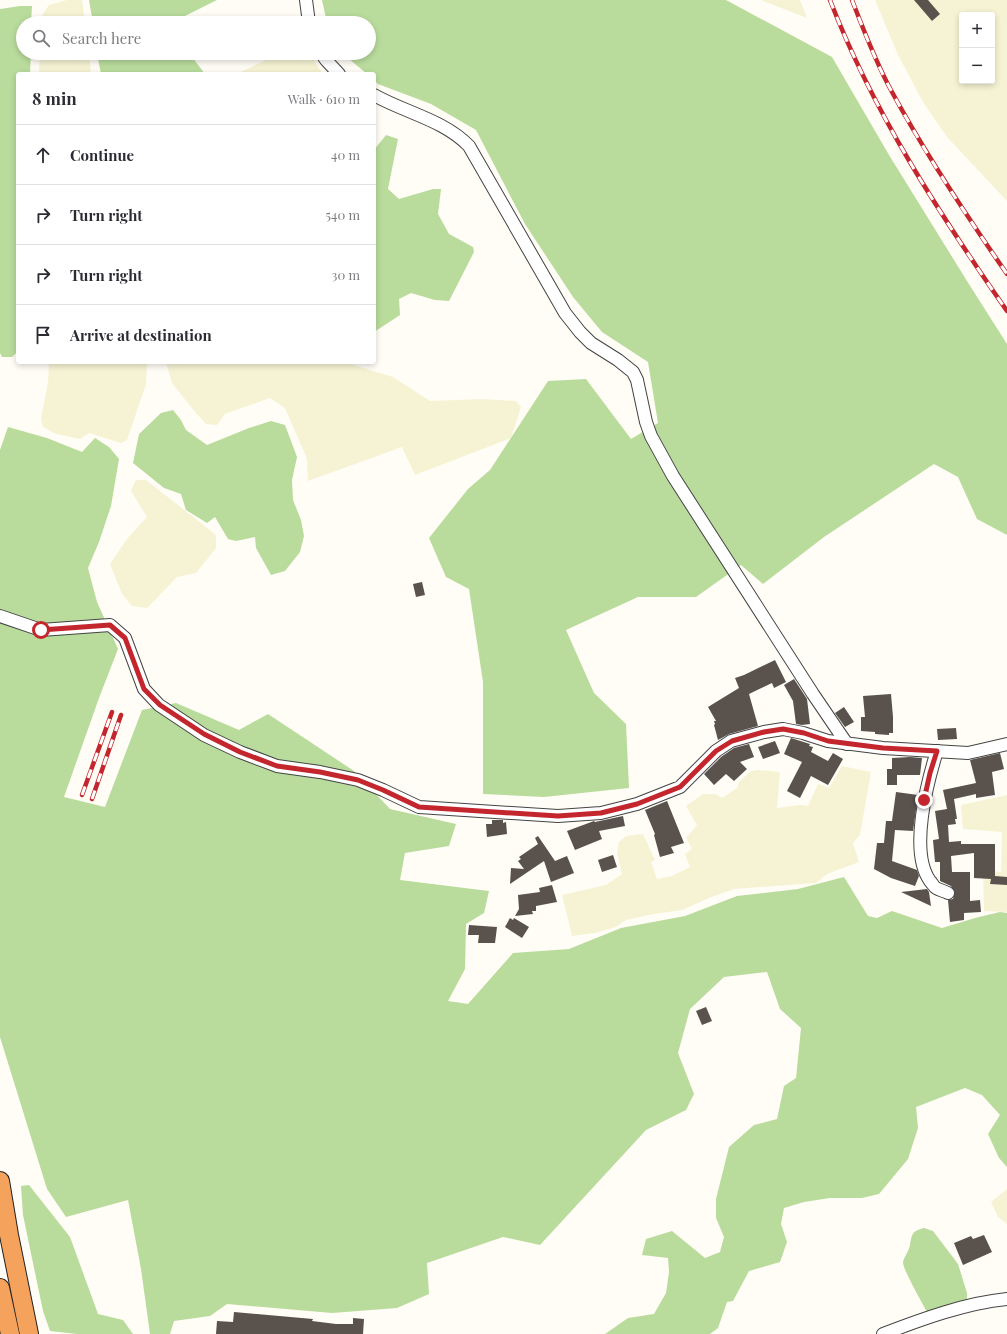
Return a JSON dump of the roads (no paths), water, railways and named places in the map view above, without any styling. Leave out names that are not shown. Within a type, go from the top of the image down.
[{"type":"highway","points":[[0,1181],[9,1235],[29,1334]]},
{"type":"highway","points":[[0,1288],[10,1334]]},
{"type":"street","points":[[306,0],[308,16]]},
{"type":"street","points":[[326,60],[337,72]]},
{"type":"street","points":[[376,96],[386,102],[445,127],[460,137],[469,146],[565,313],[591,343],[618,360],[632,372],[637,380],[646,422],[651,436],[673,476],[813,694],[847,744]]},
{"type":"street","points":[[0,616],[41,630],[110,625],[125,638],[144,689],[160,705],[204,734],[240,752],[277,766],[320,772],[358,780],[419,807],[558,816],[601,813],[637,804],[680,787],[716,751],[732,741],[764,732],[783,729],[804,733],[828,741],[883,748],[968,753],[1007,744]]},
{"type":"street","points":[[937,751],[924,800],[920,850],[923,865],[928,878],[936,888],[948,893]]},
{"type":"street","points":[[883,1334],[928,1318],[976,1304],[1007,1299]]},
{"type":"railway","points":[[830,0],[847,42],[866,82],[909,161],[932,199],[1007,311]]},
{"type":"railway","points":[[852,0],[870,47],[905,115],[947,184],[1007,274]]},
{"type":"railway","points":[[82,795],[112,712]]},
{"type":"railway","points":[[92,799],[121,715]]}]
